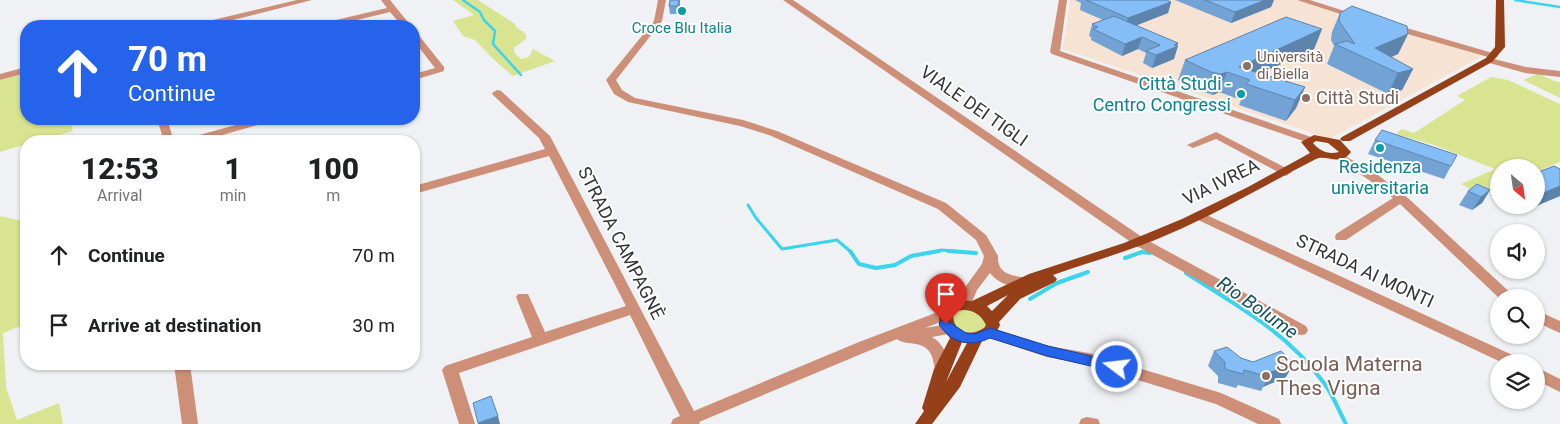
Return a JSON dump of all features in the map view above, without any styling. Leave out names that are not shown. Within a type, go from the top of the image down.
[{"type":"main road","points":[[1342,144],[1325,139],[1310,140],[1307,144],[1318,153],[1330,157],[1342,144],[1491,58],[1500,47],[1500,0]]},
{"type":"main road","name":"VIA IVREA","points":[[946,314],[953,307],[969,306],[1043,274],[1140,242],[1238,198],[1318,153]]},
{"type":"main road","name":"VIA IVREA","points":[[924,421],[954,384],[986,330],[1015,296],[1079,263]]},
{"type":"main road","points":[[946,314],[946,324],[953,332],[986,330],[982,310],[969,306]]},
{"type":"main road","name":"VIA IVREA","points":[[924,421],[953,332]]},
{"type":"street","points":[[224,20],[308,0]]},
{"type":"street","points":[[385,0],[402,20]]},
{"type":"street","points":[[662,0],[658,21],[611,80],[618,92],[632,100],[743,123],[773,133],[942,206],[968,224],[981,238],[991,256],[995,272],[1001,278],[1011,282],[1025,282]]},
{"type":"street","name":"VIALE DEI TIGLI","points":[[787,0],[1140,242]]},
{"type":"street","points":[[1062,0],[1055,52],[1310,140]]},
{"type":"street","points":[[1301,0],[1525,70],[1560,74]]},
{"type":"street","points":[[347,20],[392,9]]},
{"type":"street","points":[[420,42],[442,69],[420,75]]},
{"type":"street","points":[[0,77],[20,72]]},
{"type":"street","name":"STRADA CAMPAGNÈ","points":[[497,93],[544,136],[634,308],[687,422]]},
{"type":"street","points":[[211,135],[246,125]]},
{"type":"street","points":[[1193,145],[1216,135],[1286,172]]},
{"type":"street","points":[[1342,144],[1374,178],[1442,235],[1496,289]]},
{"type":"street","points":[[420,188],[552,151]]},
{"type":"street","points":[[1341,237],[1400,199]]},
{"type":"street","name":"STRADA AI MONTI","points":[[1200,216],[1497,354]]},
{"type":"street","points":[[1140,242],[1301,330]]},
{"type":"street","points":[[969,306],[971,289],[989,265],[990,258]]},
{"type":"street","points":[[523,297],[541,340]]},
{"type":"street","points":[[467,424],[450,370],[634,308]]},
{"type":"street","points":[[687,422],[864,346],[946,314]]},
{"type":"street","points":[[1545,320],[1560,328]]},
{"type":"street","points":[[986,330],[1047,351],[1131,371],[1238,406],[1273,424]]},
{"type":"street","points":[[864,346],[902,337],[953,332]]},
{"type":"street","points":[[902,337],[925,339],[933,344],[940,353],[942,369]]},
{"type":"street","points":[[183,370],[190,424]]},
{"type":"street","points":[[1545,378],[1560,386]]},
{"type":"street","points":[[1238,406],[1264,424]]},
{"type":"street","points":[[1087,424],[1092,424]]},
{"type":"shaded area","name":"Città Studi","points":[[1070,0],[1296,0],[1480,54],[1481,57],[1329,139],[1063,49]]},
{"type":"green space","points":[[453,0],[478,0],[515,24],[516,27],[526,34],[526,39],[514,48],[515,54],[521,59],[529,57],[533,49],[555,61],[513,76],[475,40],[463,36],[453,21],[474,15]]},
{"type":"green space","points":[[1537,74],[1560,82],[1560,98],[1523,80]]},
{"type":"green space","points":[[20,75],[20,125],[71,125],[73,131],[58,135],[20,135],[20,146],[0,152],[0,80]]},
{"type":"green space","points":[[1491,77],[1508,80],[1560,104],[1560,162],[1545,168],[1545,159],[1490,159],[1490,167],[1434,145],[1396,134],[1402,129],[1414,133],[1465,100],[1457,96]]},
{"type":"green space","points":[[1490,171],[1490,191],[1481,195],[1461,184]]},
{"type":"green space","points":[[0,216],[20,221],[20,326],[3,333],[6,387],[17,420],[59,403],[63,424],[0,424]]},
{"type":"green space","points":[[958,311],[979,313],[987,324],[983,331],[967,334],[956,329],[952,317]]},
{"type":"building","points":[[670,0],[679,0],[678,6],[669,6]]},
{"type":"building","points":[[1086,0],[1167,0],[1171,2],[1128,18]]},
{"type":"building","points":[[1205,0],[1265,0],[1235,12]]},
{"type":"building","points":[[1352,6],[1407,26],[1408,34],[1375,48],[1413,69],[1398,73],[1335,44],[1347,41],[1355,44],[1339,21],[1340,13]]},
{"type":"building","points":[[1114,16],[1178,43],[1174,45],[1178,46],[1156,55],[1146,51],[1160,45],[1142,37],[1125,44],[1093,29],[1098,27],[1092,24]]},
{"type":"building","points":[[1286,17],[1322,29],[1239,67],[1305,87],[1295,100],[1246,84],[1250,80],[1227,72],[1221,74],[1211,72],[1185,60]]},
{"type":"building","points":[[1382,130],[1457,155],[1451,166],[1375,140]]},
{"type":"building","points":[[1554,166],[1560,169],[1560,186],[1545,192],[1545,170]]},
{"type":"building","points":[[1477,184],[1490,190],[1481,197],[1468,191]]},
{"type":"building","points":[[1227,347],[1241,358],[1253,362],[1281,351],[1294,363],[1269,373],[1269,377],[1244,370],[1243,374],[1225,369],[1225,362],[1214,351]]},
{"type":"building","points":[[491,396],[498,416],[478,423],[473,403]]},
{"type":"waterway","name":"Rio Bolume","points":[[463,0],[480,12],[484,20],[495,31],[493,44],[521,75]]},
{"type":"waterway","points":[[1515,0],[1560,7]]},
{"type":"waterway","name":"Rio Bolume","points":[[748,205],[756,218],[782,249],[837,240],[850,251]]},
{"type":"waterway","name":"Rio Bolume","points":[[933,252],[942,250],[962,252]]},
{"type":"waterway","name":"Rio Bolume","points":[[850,251],[859,264],[876,268],[895,265],[911,256],[939,251]]},
{"type":"waterway","name":"Rio Bolume","points":[[948,251],[962,252]]},
{"type":"waterway","name":"Rio Bolume","points":[[962,252],[976,253]]},
{"type":"waterway","name":"Rio Bolume","points":[[1125,258],[1142,252],[1150,253]]},
{"type":"waterway","name":"Rio Bolume","points":[[1030,299],[1057,283],[1088,272]]},
{"type":"waterway","name":"Rio Bolume","points":[[1186,273],[1261,321],[1294,349],[1327,388],[1346,424]]},
{"type":"place","name":"Croce Blu Italia","points":[[682,11]]},
{"type":"place","name":"Università di Biella","points":[[1247,66]]},
{"type":"place","name":"Città Studi - Centro Congressi","points":[[1241,94]]},
{"type":"place","name":"Città Studi","points":[[1306,98]]},
{"type":"place","name":"Residenza universitaria","points":[[1380,148]]},
{"type":"place","name":"Scuola Materna Thes Vigna","points":[[1266,376]]},
{"type":"route","points":[[946,324],[953,333],[964,338],[976,339],[990,332],[1047,351],[1089,359],[1117,367]]}]
